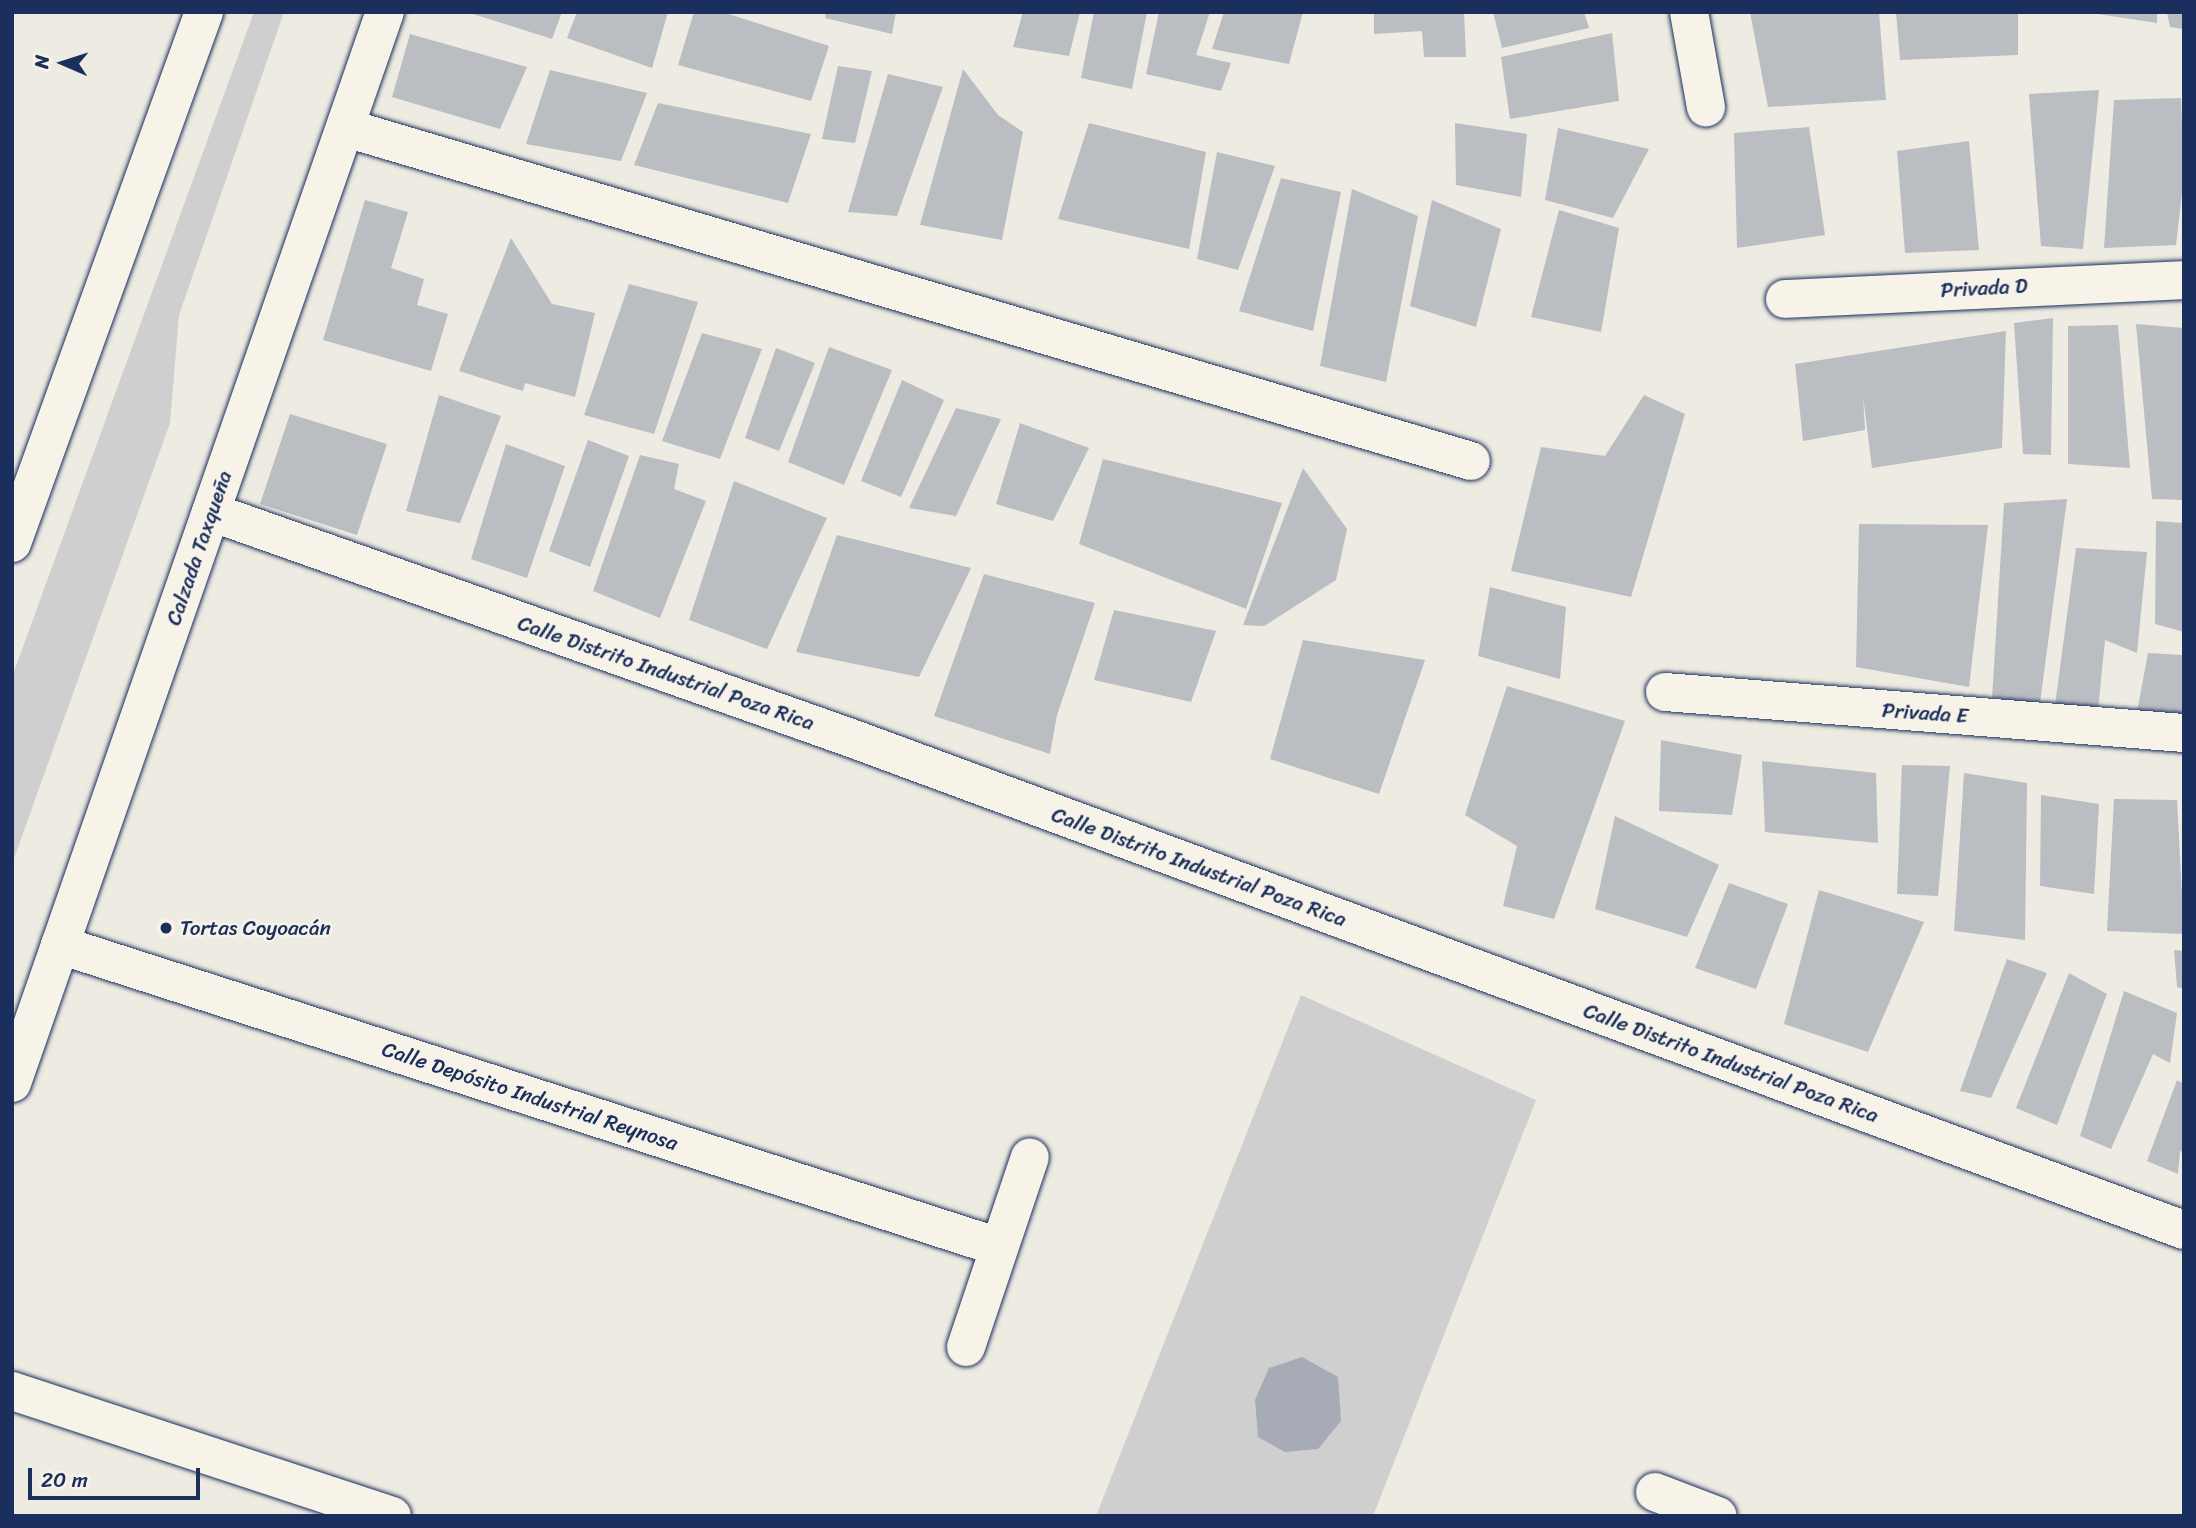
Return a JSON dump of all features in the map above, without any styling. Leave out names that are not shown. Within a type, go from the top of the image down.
[{"type":"street","points":[[12,543],[204,12]]},
{"type":"street","name":"Calzada Taxqueña","points":[[12,1083],[385,12]]},
{"type":"street","points":[[1689,12],[1706,107]]},
{"type":"street","points":[[346,128],[1471,461]]},
{"type":"street","name":"Privada D","points":[[1785,299],[2184,280]]},
{"type":"street","name":"Calle Distrito Industrial Poza Rica","points":[[211,512],[851,738],[2184,1230]]},
{"type":"street","name":"Privada E","points":[[1665,692],[2184,733]]},
{"type":"street","name":"Calle Depósito Industrial Reynosa","points":[[60,945],[999,1247]]},
{"type":"street","points":[[966,1347],[1030,1157]]},
{"type":"street","points":[[12,1391],[392,1516]]},
{"type":"street","points":[[1655,1492],[1718,1516]]},
{"type":"shaded area","points":[[254,12],[284,12],[179,315],[170,423],[12,864],[12,677]]},
{"type":"shaded area","points":[[1301,995],[1536,1100],[1373,1516],[1096,1516]]},
{"type":"shaded area","points":[[1302,1357],[1338,1377],[1341,1421],[1318,1449],[1285,1452],[1258,1437],[1255,1400],[1269,1368]]},
{"type":"building","points":[[467,12],[562,12],[552,39]]},
{"type":"building","points":[[577,12],[668,12],[652,68],[567,38]]},
{"type":"building","points":[[694,12],[722,12],[829,46],[811,101],[678,65]]},
{"type":"building","points":[[826,12],[896,12],[892,34],[825,18]]},
{"type":"building","points":[[1023,12],[1080,12],[1069,56],[1013,47]]},
{"type":"building","points":[[1094,12],[1147,12],[1132,89],[1081,78]]},
{"type":"building","points":[[1159,12],[1210,12],[1196,55],[1231,63],[1221,91],[1146,74]]},
{"type":"building","points":[[1224,12],[1303,12],[1289,64],[1212,49]]},
{"type":"building","points":[[1374,12],[1464,12],[1466,57],[1424,57],[1422,31],[1374,34]]},
{"type":"building","points":[[1493,12],[1584,12],[1589,28],[1502,48]]},
{"type":"building","points":[[1750,12],[1879,12],[1886,100],[1768,107]]},
{"type":"building","points":[[1896,12],[2018,12],[2018,55],[1900,60]]},
{"type":"building","points":[[2157,12],[2157,23],[2098,14]]},
{"type":"building","points":[[2167,12],[2184,12],[2184,29],[2170,27]]},
{"type":"building","points":[[1612,33],[1619,101],[1510,119],[1501,57]]},
{"type":"building","points":[[410,34],[527,67],[500,129],[392,97]]},
{"type":"building","points":[[838,66],[872,71],[855,143],[822,139]]},
{"type":"building","points":[[963,69],[998,115],[1023,132],[1002,240],[920,225]]},
{"type":"building","points":[[550,70],[647,93],[621,161],[526,144]]},
{"type":"building","points":[[888,74],[943,87],[897,216],[848,212]]},
{"type":"building","points":[[2099,90],[2083,249],[2041,246],[2029,94]]},
{"type":"building","points":[[2181,98],[2184,175],[2176,245],[2104,248],[2114,100]]},
{"type":"building","points":[[658,103],[811,134],[788,203],[634,165]]},
{"type":"building","points":[[1089,123],[1206,152],[1189,249],[1058,219]]},
{"type":"building","points":[[1455,123],[1527,134],[1521,197],[1456,185]]},
{"type":"building","points":[[1809,127],[1825,235],[1737,248],[1734,133]]},
{"type":"building","points":[[1558,128],[1649,149],[1613,218],[1545,200]]},
{"type":"building","points":[[1969,141],[1979,250],[1905,253],[1897,151]]},
{"type":"building","points":[[1217,152],[1275,166],[1238,270],[1197,259]]},
{"type":"building","points":[[1281,178],[1341,192],[1313,331],[1239,311]]},
{"type":"building","points":[[1352,189],[1418,216],[1386,382],[1320,366]]},
{"type":"building","points":[[365,200],[408,212],[391,268],[424,279],[417,305],[448,314],[431,371],[323,340]]},
{"type":"building","points":[[1432,200],[1501,229],[1476,327],[1410,306]]},
{"type":"building","points":[[1559,210],[1619,228],[1601,332],[1531,317]]},
{"type":"building","points":[[511,238],[552,304],[595,313],[575,397],[525,383],[523,391],[459,371]]},
{"type":"building","points":[[629,284],[698,302],[654,434],[584,415]]},
{"type":"building","points":[[2053,318],[2051,455],[2023,454],[2014,323]]},
{"type":"building","points":[[2136,324],[2184,328],[2184,500],[2152,499]]},
{"type":"building","points":[[2118,325],[2130,468],[2068,464],[2068,326]]},
{"type":"building","points":[[2006,331],[2002,448],[1872,468],[1863,396],[1865,430],[1803,441],[1795,364]]},
{"type":"building","points":[[702,333],[762,349],[720,459],[662,441]]},
{"type":"building","points":[[829,347],[892,370],[844,485],[788,462]]},
{"type":"building","points":[[776,348],[815,363],[779,451],[745,438]]},
{"type":"building","points":[[902,380],[944,400],[901,497],[861,481]]},
{"type":"building","points":[[439,395],[501,416],[460,523],[406,511]]},
{"type":"building","points":[[1644,395],[1685,414],[1631,597],[1511,571],[1541,447],[1605,456]]},
{"type":"building","points":[[956,408],[1001,419],[956,516],[909,508]]},
{"type":"building","points":[[290,414],[387,444],[357,535],[260,504]]},
{"type":"building","points":[[1020,423],[1089,448],[1053,521],[996,504]]},
{"type":"building","points":[[588,440],[629,456],[590,567],[549,551]]},
{"type":"building","points":[[506,444],[565,466],[527,578],[471,559]]},
{"type":"building","points":[[640,455],[679,464],[674,489],[706,501],[660,618],[593,591]]},
{"type":"building","points":[[1103,459],[1282,503],[1246,609],[1079,544]]},
{"type":"building","points":[[1303,468],[1347,529],[1336,580],[1264,626],[1243,625]]},
{"type":"building","points":[[734,481],[827,518],[767,649],[689,620]]},
{"type":"building","points":[[2067,499],[2040,703],[1992,698],[2004,503]]},
{"type":"building","points":[[2156,521],[2184,523],[2184,632],[2155,624]]},
{"type":"building","points":[[1859,524],[1988,525],[1969,687],[1856,667]]},
{"type":"building","points":[[837,535],[971,568],[919,677],[796,652]]},
{"type":"building","points":[[2076,548],[2147,552],[2137,653],[2105,640],[2098,710],[2055,705]]},
{"type":"building","points":[[984,574],[1095,603],[1057,715],[1050,754],[934,716]]},
{"type":"building","points":[[1490,587],[1566,607],[1560,679],[1478,656]]},
{"type":"building","points":[[1114,610],[1216,631],[1191,702],[1094,680]]},
{"type":"building","points":[[1303,640],[1425,660],[1379,794],[1270,759]]},
{"type":"building","points":[[2148,653],[2184,655],[2184,714],[2137,712]]},
{"type":"building","points":[[1507,686],[1625,721],[1554,919],[1503,906],[1517,846],[1465,815]]},
{"type":"building","points":[[1661,740],[1742,755],[1732,815],[1659,811]]},
{"type":"building","points":[[1762,761],[1876,773],[1878,843],[1765,832]]},
{"type":"building","points":[[1902,765],[1950,766],[1938,896],[1897,894]]},
{"type":"building","points":[[1964,773],[2027,783],[2025,940],[1954,931]]},
{"type":"building","points":[[2041,795],[2099,804],[2094,894],[2040,886]]},
{"type":"building","points":[[2114,799],[2177,800],[2184,934],[2107,931]]},
{"type":"building","points":[[1615,816],[1719,865],[1687,937],[1595,909]]},
{"type":"building","points":[[1729,883],[1788,904],[1756,989],[1695,968]]},
{"type":"building","points":[[1819,890],[1924,922],[1868,1052],[1784,1024]]},
{"type":"building","points":[[2174,950],[2184,951],[2184,989],[2177,987]]},
{"type":"building","points":[[2007,959],[2047,973],[1991,1098],[1960,1091]]},
{"type":"building","points":[[2069,973],[2107,994],[2057,1125],[2016,1108]]},
{"type":"building","points":[[2124,991],[2177,1013],[2170,1063],[2153,1054],[2111,1149],[2080,1136]]},
{"type":"building","points":[[2177,1080],[2184,1084],[2184,1152],[2180,1151],[2178,1174],[2147,1161]]},
{"type":"place","name":"Tortas Coyoacán","points":[[166,928]]}]
